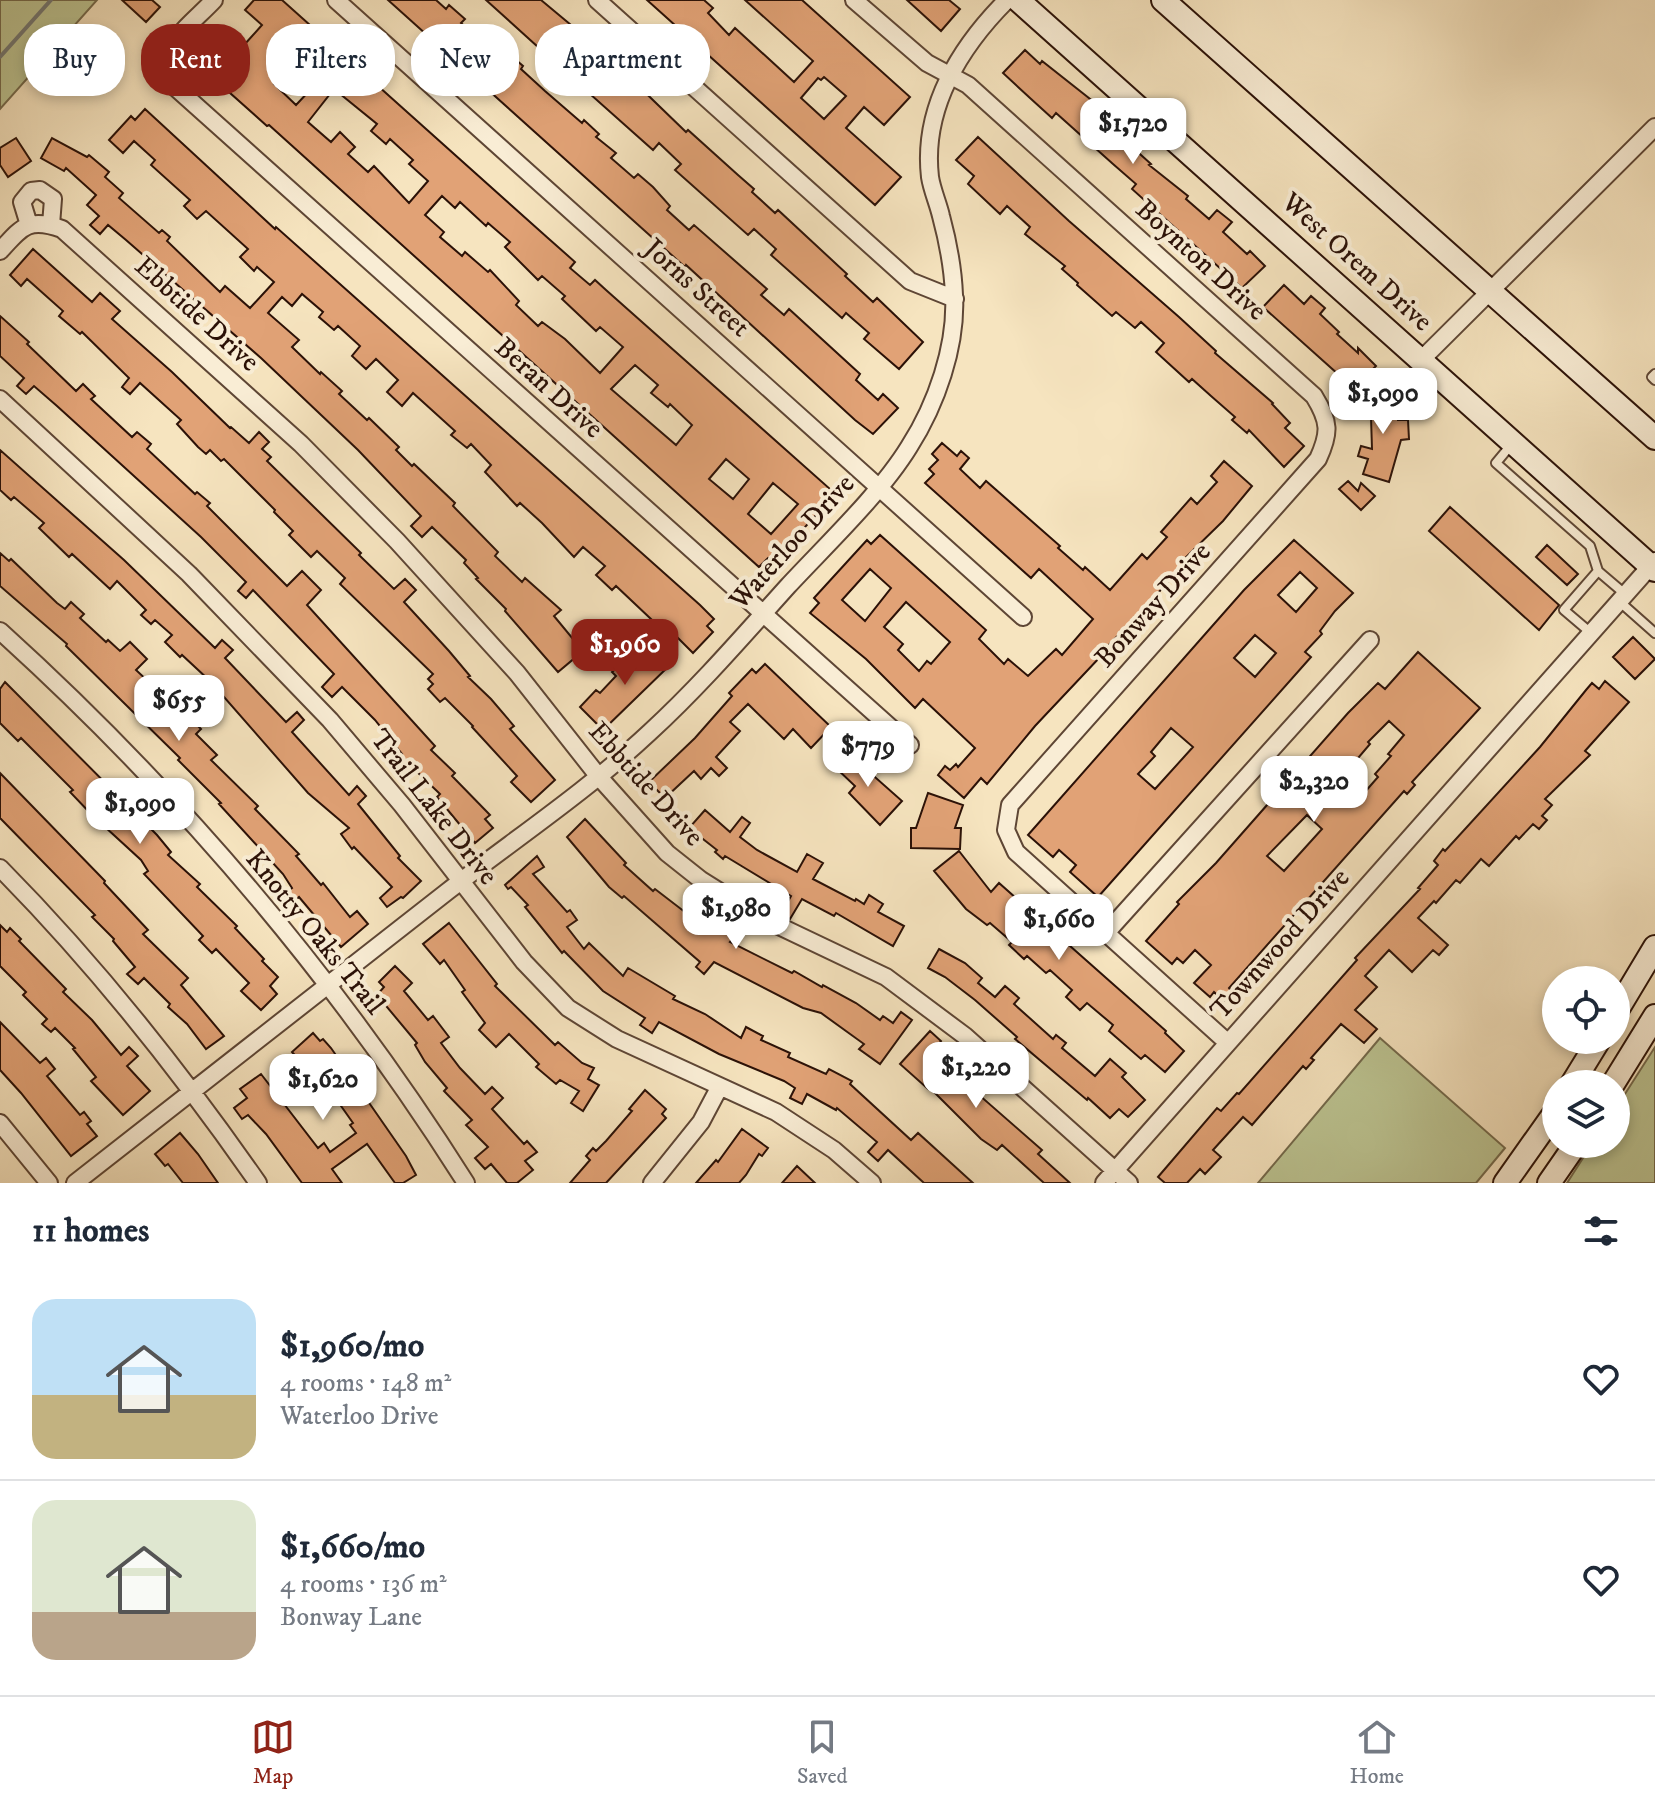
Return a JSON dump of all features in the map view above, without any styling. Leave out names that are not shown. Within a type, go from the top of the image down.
[{"type":"main road","name":"West Orem Drive","points":[[1018,0],[1607,527],[1654,565]]},
{"type":"main road","points":[[1163,0],[1655,438]]},
{"type":"main road","points":[[1630,989],[1655,947]]},
{"type":"main road","points":[[1622,1070],[1655,1016]]},
{"type":"main road","points":[[1505,1183],[1542,1135]]},
{"type":"main road","points":[[1549,1183],[1566,1158]]},
{"type":"street","name":"Beran Drive","points":[[214,0],[169,48],[169,76],[175,87],[910,745]]},
{"type":"street","name":"Jorns Street","points":[[336,0],[1023,617]]},
{"type":"street","points":[[597,0],[910,281],[955,299]]},
{"type":"street","name":"Boynton Drive","points":[[854,0],[927,63],[968,85],[1314,396],[1324,412]]},
{"type":"street","name":"Waterloo Drive","points":[[75,1183],[459,882],[599,777],[650,732],[763,614],[879,486],[909,448],[931,405],[951,337],[955,299],[950,256],[930,179],[932,120],[950,74],[982,25],[1007,0]]},
{"type":"street","points":[[1421,360],[1655,127]]},
{"type":"street","name":"Ebbtide Drive","points":[[0,251],[22,227],[40,224],[62,229],[301,444],[517,673],[599,777],[667,853],[701,880],[760,917],[886,977],[965,1036],[1110,1177],[1129,1183]]},
{"type":"street","name":"Trail Lake Drive","points":[[0,399],[157,543],[330,720],[402,805],[524,962],[568,1008],[617,1039],[776,1112],[834,1150],[872,1183]]},
{"type":"street","name":"Bonway Drive","points":[[1106,933],[1016,852],[1006,830],[1010,805],[1318,459],[1328,437],[1324,412]]},
{"type":"street","name":"Townwood Drive","points":[[1110,1177],[1654,565]]},
{"type":"street","name":"Knotty Oaks Trail","points":[[0,631],[153,779],[327,985],[379,1052],[466,1183]]},
{"type":"street","points":[[1228,1043],[1106,933],[1370,640]]},
{"type":"street","points":[[0,868],[35,903],[130,1012],[193,1091],[258,1183]]},
{"type":"street","points":[[652,1183],[701,1122],[719,1088]]},
{"type":"street","points":[[0,1123],[49,1183]]},
{"type":"lane","points":[[1655,374],[1652,377],[1655,380]]},
{"type":"lane","points":[[1513,442],[1496,463],[1590,546],[1598,571],[1655,633]]},
{"type":"lane","points":[[1528,491],[1545,471]]},
{"type":"lane","points":[[1590,546],[1607,527]]},
{"type":"lane","points":[[1591,633],[1564,610],[1598,571]]},
{"type":"green space","points":[[0,0],[97,0],[76,24],[24,24],[24,82],[0,109]]},
{"type":"green space","points":[[1380,1038],[1505,1148],[1476,1183],[1258,1183]]},
{"type":"green space","points":[[1655,1047],[1655,1183],[1567,1183],[1583,1158],[1630,1158],[1630,1086]]},
{"type":"building","points":[[122,0],[152,0],[160,7],[146,22]]},
{"type":"building","points":[[254,0],[282,0],[309,24],[266,24],[266,96],[287,96],[296,105],[304,96],[328,96],[308,122],[331,142],[340,132],[355,147],[348,154],[368,172],[374,166],[409,203],[428,181],[409,164],[413,160],[390,139],[386,144],[371,131],[377,124],[343,96],[389,96],[575,262],[570,268],[590,285],[595,280],[830,489],[822,499],[827,503],[773,562],[768,558],[759,567],[233,96],[250,96],[250,38],[262,25],[245,10]],"holes":[[[442,196],[455,208],[460,202],[486,226],[488,223],[510,242],[505,247],[538,280],[542,276],[565,296],[562,299],[596,331],[600,327],[623,347],[600,373],[565,339],[542,322],[538,326],[516,305],[519,301],[490,270],[488,272],[465,252],[462,256],[440,237],[444,232],[425,215]],[[635,365],[658,385],[651,393],[668,407],[670,404],[692,425],[676,445],[611,389]],[[726,459],[749,479],[733,499],[709,479]],[[773,483],[798,504],[771,534],[748,514]]]},
{"type":"building","points":[[388,0],[436,0],[446,9],[449,5],[465,19],[462,24],[415,24]]},
{"type":"building","points":[[486,0],[541,0],[570,24],[535,24],[535,44],[519,30],[519,24],[513,24]]},
{"type":"building","points":[[647,0],[704,0],[713,8],[708,13],[729,35],[735,28],[794,82],[813,61],[745,0],[802,0],[910,97],[884,125],[864,107],[846,128],[901,177],[875,205],[710,57],[710,24],[674,24]],"holes":[[[824,77],[846,96],[824,119],[801,98],[818,78],[821,80]]]},
{"type":"building","points":[[907,0],[949,0],[960,9],[941,31]]},
{"type":"building","points":[[1025,50],[1099,106],[1118,124],[1115,127],[1132,142],[1130,145],[1149,165],[1188,196],[1186,199],[1209,219],[1217,210],[1232,222],[1223,232],[1265,266],[1242,288],[1132,189],[1136,184],[1056,113],[1052,118],[1003,73]]},
{"type":"building","points":[[519,63],[523,66],[521,69],[535,82],[535,96],[551,96],[582,123],[584,120],[599,134],[596,137],[616,153],[611,158],[634,178],[638,174],[653,187],[670,206],[667,210],[689,230],[694,225],[767,289],[761,295],[784,315],[789,309],[860,374],[856,380],[878,400],[883,394],[898,408],[873,434],[495,96],[519,96]]},
{"type":"building","points":[[592,96],[649,96],[754,189],[752,192],[775,213],[778,210],[873,302],[877,298],[923,342],[899,369],[864,339],[869,333],[846,313],[842,318],[771,255],[776,249],[754,229],[748,235],[675,170],[681,164],[659,143],[653,150]]},
{"type":"building","points":[[145,109],[275,229],[700,605],[714,619],[707,626],[713,632],[693,653],[673,633],[670,637],[616,586],[612,590],[596,575],[605,566],[583,547],[574,557],[520,503],[517,506],[485,472],[491,465],[471,444],[467,448],[451,435],[455,431],[413,393],[402,406],[387,392],[398,380],[376,359],[366,369],[352,356],[360,346],[338,326],[334,330],[319,317],[323,312],[302,294],[292,306],[282,297],[268,313],[299,340],[292,347],[399,447],[396,450],[412,466],[414,464],[455,503],[453,506],[498,552],[495,556],[522,582],[525,578],[561,610],[554,616],[583,651],[558,672],[506,609],[476,579],[464,563],[466,560],[432,527],[422,537],[411,526],[421,516],[358,450],[261,358],[126,240],[108,225],[100,234],[90,225],[99,216],[87,205],[96,195],[66,168],[64,171],[41,158],[52,138],[87,157],[89,155],[109,172],[105,177],[123,193],[119,198],[159,233],[162,230],[170,237],[167,241],[220,292],[225,286],[250,308],[274,282],[257,267],[254,271],[240,257],[248,249],[206,211],[197,219],[184,206],[190,200],[151,165],[155,160],[134,141],[123,153],[109,140],[131,116],[135,120]]},
{"type":"building","points":[[978,137],[1273,403],[1290,423],[1285,428],[1304,446],[1284,467],[1249,430],[1247,433],[1232,420],[1235,417],[1156,352],[1164,343],[1141,322],[1135,328],[1116,312],[1112,316],[1077,285],[1062,269],[1065,266],[1025,234],[1030,227],[1007,206],[1000,214],[968,184],[974,176],[956,160]]},
{"type":"building","points":[[16,138],[31,161],[8,177],[0,165],[0,148]]},
{"type":"building","points":[[33,249],[92,302],[100,293],[120,311],[112,319],[230,428],[249,443],[259,432],[269,442],[262,449],[271,457],[267,461],[394,589],[405,579],[416,590],[404,602],[514,726],[510,729],[555,780],[531,802],[511,782],[517,776],[473,726],[445,698],[440,702],[428,689],[433,684],[428,679],[433,674],[340,584],[345,578],[317,551],[311,557],[289,535],[293,531],[275,510],[224,459],[221,461],[210,450],[206,454],[198,447],[177,424],[181,420],[140,383],[130,394],[122,387],[129,378],[82,332],[80,334],[59,316],[63,311],[27,279],[21,286],[10,275]]},
{"type":"building","points":[[1284,285],[1304,304],[1311,296],[1325,308],[1320,314],[1339,332],[1337,334],[1358,353],[1358,348],[1376,366],[1360,382],[1360,371],[1348,383],[1263,307]]},
{"type":"building","points":[[0,316],[76,391],[83,384],[95,396],[91,399],[132,437],[137,432],[151,444],[147,449],[195,494],[197,492],[210,503],[207,506],[287,586],[302,571],[321,590],[307,605],[435,746],[431,750],[490,815],[485,819],[493,828],[475,843],[437,797],[440,794],[413,768],[406,775],[394,762],[402,754],[375,720],[342,687],[332,697],[322,687],[334,674],[253,590],[246,598],[238,591],[246,582],[201,537],[34,386],[26,394],[17,386],[24,378],[0,356]]},
{"type":"building","points":[[1396,396],[1398,420],[1408,420],[1409,439],[1401,440],[1389,482],[1363,474],[1368,459],[1358,456],[1361,446],[1372,449],[1371,417],[1363,417],[1362,398]]},
{"type":"building","points":[[942,443],[957,456],[961,451],[969,458],[960,469],[980,488],[986,481],[1083,570],[1085,567],[1110,590],[1142,554],[1147,559],[1167,537],[1161,532],[1191,498],[1197,504],[1217,482],[1211,476],[1224,461],[1252,486],[1035,726],[987,784],[981,778],[964,798],[938,775],[945,766],[950,770],[956,764],[958,767],[975,748],[923,699],[915,708],[866,659],[810,613],[819,603],[814,598],[867,540],[871,544],[880,535],[986,630],[979,639],[1004,664],[1008,659],[1028,676],[1056,649],[1062,655],[1093,619],[1039,569],[1031,578],[925,483],[934,474],[929,469],[938,460],[932,454]],"holes":[[[870,569],[891,588],[865,621],[842,600]],[[906,602],[950,642],[931,664],[927,661],[919,671],[898,650],[903,644],[884,627]]]},
{"type":"building","points":[[0,450],[124,560],[215,648],[222,640],[233,650],[225,658],[286,722],[297,712],[304,720],[292,732],[349,795],[357,786],[366,796],[358,804],[400,856],[398,858],[421,881],[403,898],[387,907],[380,898],[392,887],[354,847],[352,849],[341,834],[349,828],[308,793],[210,681],[165,642],[172,635],[155,620],[151,624],[141,615],[146,610],[117,581],[110,589],[72,554],[69,557],[39,528],[44,523],[14,497],[11,500],[0,490]]},
{"type":"building","points":[[1348,481],[1358,491],[1361,483],[1375,496],[1361,510],[1339,489]]},
{"type":"building","points":[[1450,507],[1559,605],[1539,630],[1429,531]]},
{"type":"building","points":[[1294,540],[1353,593],[1335,611],[1320,631],[1322,634],[1305,652],[1311,657],[1098,897],[1070,872],[1076,865],[1059,850],[1053,857],[1028,835],[1244,590]],"holes":[[[1300,572],[1317,588],[1296,612],[1278,595]],[[1255,635],[1276,653],[1255,677],[1234,658]],[[1171,728],[1193,747],[1155,789],[1138,774],[1155,756],[1151,752]]]},
{"type":"building","points":[[1547,545],[1578,574],[1567,585],[1536,557]]},
{"type":"building","points":[[0,553],[9,561],[11,559],[65,609],[71,602],[84,614],[80,618],[106,642],[108,640],[120,651],[130,642],[147,659],[136,670],[152,685],[146,691],[172,716],[180,708],[201,729],[196,734],[217,755],[211,760],[258,806],[255,809],[299,854],[296,856],[350,917],[357,911],[368,924],[341,947],[299,897],[291,904],[283,895],[292,888],[283,874],[221,803],[178,760],[180,758],[67,644],[0,586]]},
{"type":"building","points":[[1633,637],[1655,659],[1635,679],[1613,657]]},
{"type":"building","points":[[648,645],[670,665],[603,730],[580,707],[596,690],[600,693],[616,676],[612,672],[621,664],[625,668]]},
{"type":"building","points":[[1418,652],[1480,708],[1412,782],[1415,785],[1407,794],[1404,791],[1229,988],[1232,992],[1224,1001],[1214,992],[1210,997],[1194,983],[1211,965],[1195,950],[1183,963],[1177,958],[1172,964],[1146,941],[1179,904],[1177,902],[1216,863],[1348,713],[1378,683],[1385,689]],"holes":[[[1389,721],[1404,735],[1375,774],[1378,777],[1357,801],[1340,786],[1357,767],[1353,764],[1370,744],[1368,742]],[[1307,815],[1322,829],[1284,871],[1267,856]]]},
{"type":"building","points":[[765,664],[831,727],[811,748],[793,729],[784,739],[748,704],[730,722],[740,731],[716,757],[727,768],[719,776],[711,768],[701,779],[694,771],[665,798],[649,782],[695,738],[732,696],[729,693],[752,669],[756,673]]},
{"type":"building","points":[[1605,681],[1629,702],[1585,751],[1590,755],[1545,799],[1552,805],[1542,816],[1547,820],[1539,829],[1533,824],[1519,839],[1516,836],[1489,866],[1481,859],[1460,883],[1456,880],[1418,918],[1448,945],[1439,955],[1433,950],[1412,972],[1389,950],[1365,976],[1377,987],[1355,1010],[1377,1029],[1364,1043],[1341,1024],[1311,1058],[1314,1060],[1306,1069],[1303,1066],[1252,1125],[1243,1117],[1213,1150],[1221,1157],[1205,1174],[1200,1169],[1187,1183],[1165,1183],[1158,1177],[1217,1108],[1221,1111],[1239,1094],[1357,960],[1355,958],[1420,889],[1438,865],[1434,861],[1443,849],[1445,851],[1540,747],[1592,683],[1599,689]]},
{"type":"building","points":[[5,682],[157,835],[171,852],[168,855],[200,884],[197,887],[237,926],[235,928],[264,959],[262,961],[278,977],[270,986],[277,994],[261,1010],[241,991],[249,983],[216,949],[212,953],[199,940],[203,936],[144,874],[148,871],[141,860],[92,815],[70,792],[73,790],[21,738],[18,741],[0,723],[0,689]]},
{"type":"building","points":[[855,749],[864,757],[859,763],[902,801],[880,825],[849,793],[855,786],[836,768]]},
{"type":"building","points":[[0,773],[148,930],[143,934],[188,978],[181,985],[224,1036],[206,1049],[187,1024],[168,1007],[170,1004],[144,978],[138,984],[127,974],[135,967],[92,917],[95,915],[0,818]]},
{"type":"building","points":[[928,793],[963,805],[955,828],[961,828],[960,849],[911,848],[911,828],[916,828]]},
{"type":"building","points":[[705,810],[730,832],[742,817],[750,823],[740,837],[797,872],[807,854],[823,863],[813,879],[855,901],[864,904],[869,895],[883,904],[878,912],[904,926],[893,946],[836,913],[834,916],[802,899],[790,919],[780,915],[791,896],[725,856],[723,859],[715,852],[717,850],[689,828]]},
{"type":"building","points":[[585,819],[626,863],[624,865],[653,891],[655,889],[707,929],[714,933],[723,921],[738,933],[730,942],[823,985],[880,1020],[883,1016],[893,1023],[901,1012],[912,1020],[880,1064],[859,1049],[864,1044],[821,1013],[803,1008],[714,962],[704,974],[696,967],[700,962],[624,896],[622,898],[609,887],[567,837]]},
{"type":"building","points":[[959,851],[991,892],[999,883],[1166,1031],[1184,1051],[1165,1072],[1145,1055],[1141,1059],[1109,1031],[1113,1025],[1087,1003],[1080,1010],[1066,997],[1072,990],[1050,970],[1046,973],[1027,956],[1024,959],[1009,945],[1012,942],[990,923],[987,925],[966,909],[934,871]]},
{"type":"building","points":[[537,856],[544,867],[533,874],[577,920],[567,927],[584,949],[589,943],[623,976],[628,968],[675,996],[673,999],[705,1014],[741,1038],[746,1027],[763,1036],[761,1040],[790,1053],[788,1057],[826,1074],[829,1069],[852,1081],[850,1084],[911,1140],[918,1133],[973,1183],[924,1183],[888,1150],[878,1161],[868,1152],[877,1142],[837,1108],[807,1094],[802,1104],[790,1098],[795,1088],[784,1081],[719,1054],[659,1022],[652,1033],[640,1025],[645,1018],[603,991],[564,951],[562,953],[525,907],[528,905],[511,887],[508,889],[505,885]]},
{"type":"building","points":[[449,923],[497,984],[495,986],[555,1045],[558,1042],[582,1063],[594,1068],[588,1079],[599,1085],[583,1111],[571,1103],[579,1091],[560,1080],[556,1084],[536,1067],[539,1064],[509,1034],[496,1047],[479,1030],[485,1023],[462,992],[465,990],[444,960],[440,964],[423,944]]},
{"type":"building","points":[[0,925],[7,932],[10,928],[21,939],[19,941],[66,989],[63,992],[121,1055],[129,1047],[138,1056],[127,1066],[150,1091],[123,1115],[91,1081],[96,1077],[75,1048],[55,1028],[51,1032],[42,1024],[47,1019],[0,966]]},
{"type":"building","points":[[939,949],[965,963],[982,978],[978,983],[995,997],[1005,986],[1019,998],[1014,1004],[1053,1039],[1056,1035],[1066,1043],[1062,1048],[1095,1076],[1110,1059],[1126,1073],[1122,1077],[1145,1100],[1128,1117],[1119,1109],[1110,1118],[1015,1039],[1017,1037],[975,1000],[928,968]]},
{"type":"building","points":[[395,966],[412,983],[404,991],[428,1020],[433,1016],[449,1037],[441,1043],[460,1068],[485,1094],[492,1087],[503,1098],[492,1109],[524,1144],[527,1141],[537,1152],[525,1161],[533,1170],[517,1183],[507,1183],[491,1164],[485,1169],[475,1158],[488,1147],[466,1125],[472,1120],[444,1091],[447,1088],[425,1062],[415,1045],[417,1043],[377,995],[384,987],[379,982]]},
{"type":"building","points":[[0,1022],[40,1063],[46,1058],[55,1069],[47,1076],[80,1115],[84,1112],[91,1121],[87,1124],[97,1136],[71,1156],[0,1070]]},
{"type":"building","points":[[930,1031],[941,1041],[931,1053],[1042,1150],[1038,1154],[1070,1183],[1044,1183],[1002,1145],[997,1150],[981,1139],[929,1087],[900,1064]]},
{"type":"building","points":[[313,1033],[331,1048],[416,1175],[403,1183],[395,1183],[367,1144],[332,1169],[342,1183],[302,1183],[266,1134],[248,1115],[242,1119],[234,1108],[247,1098],[240,1089],[261,1074],[318,1148],[324,1143],[330,1152],[356,1133],[350,1125],[353,1123],[322,1079],[319,1081],[310,1067],[308,1070],[292,1052]]},
{"type":"building","points":[[645,1090],[666,1109],[662,1114],[666,1118],[606,1183],[570,1183],[590,1160],[586,1156],[606,1141],[632,1111],[629,1109]]},
{"type":"building","points":[[742,1129],[768,1148],[762,1156],[759,1154],[746,1175],[739,1183],[696,1183],[716,1160],[718,1162]]},
{"type":"building","points":[[180,1133],[218,1183],[183,1183],[168,1164],[165,1166],[155,1154]]},
{"type":"building","points":[[797,1166],[815,1183],[782,1183]]},
{"type":"waterway","points":[[0,57],[51,0]]}]
